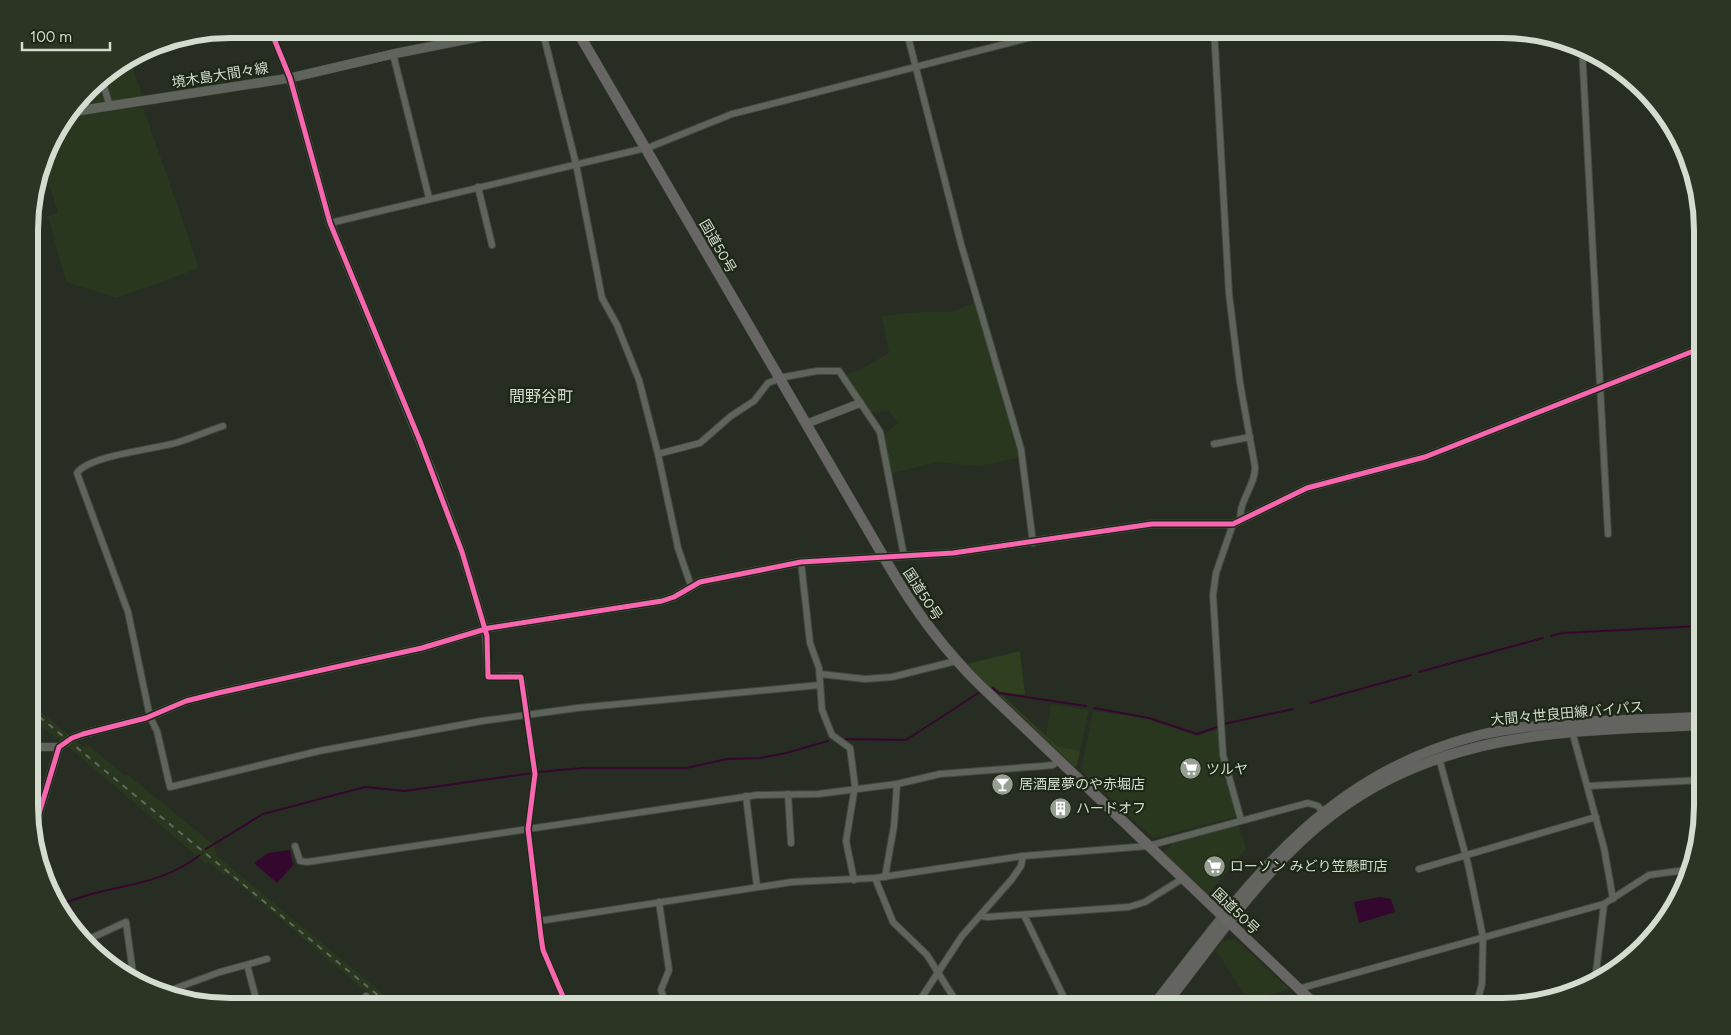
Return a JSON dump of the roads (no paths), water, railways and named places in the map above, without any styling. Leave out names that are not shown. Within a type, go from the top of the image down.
[{"type":"highway","name":"国道50号","points":[[581,38],[883,556],[924,622],[956,662],[1308,998]]},
{"type":"main road","name":"境木島大間々線","points":[[79,111],[290,78],[393,54],[474,38]]},
{"type":"main road","name":"大間々世良田線バイパス","points":[[1170,998],[1278,852],[1323,812],[1355,788],[1391,768],[1451,744],[1480,735],[1571,724],[1693,717]]},
{"type":"main road","name":"大間々世良田線バイパス","points":[[1160,998],[1226,921],[1275,868],[1327,819],[1397,775],[1439,758],[1501,741],[1572,731],[1693,726]]},
{"type":"street","points":[[274,38],[290,78],[330,223],[434,476],[462,552],[485,629],[488,677],[521,677],[535,774],[528,829],[539,921],[543,950],[564,998]]},
{"type":"street","points":[[544,38],[576,164],[602,298],[617,325],[639,380],[658,454],[678,548],[691,586]]},
{"type":"street","points":[[908,38],[961,244],[1021,449],[1033,543]]},
{"type":"street","points":[[330,223],[645,147],[732,114],[1027,38]]},
{"type":"street","points":[[1215,38],[1229,294],[1240,383],[1255,471],[1241,513],[1241,521]]},
{"type":"street","points":[[393,54],[430,198]]},
{"type":"street","points":[[1582,55],[1608,534]]},
{"type":"street","points":[[103,85],[110,107]]},
{"type":"street","points":[[478,187],[492,245]]},
{"type":"street","points":[[38,747],[59,747],[72,738],[83,734],[150,717],[194,699],[422,648],[485,629],[648,604],[674,597],[691,586],[704,581],[801,562],[953,553],[1033,543],[1080,533],[1152,524],[1233,524],[1307,488],[1425,458],[1693,352]]},
{"type":"street","points":[[658,454],[700,443],[731,416],[754,402],[764,385],[780,379],[818,371],[839,371],[872,418],[882,437],[904,556]]},
{"type":"street","points":[[806,424],[860,403]]},
{"type":"street","points":[[223,426],[178,442],[113,456],[88,466],[77,473],[128,612],[150,717],[157,732],[170,787],[319,751],[527,714],[820,685]]},
{"type":"street","points":[[1214,444],[1250,437]]},
{"type":"street","points":[[1233,524],[1216,573],[1213,595],[1223,755],[1240,820]]},
{"type":"street","points":[[801,562],[810,643],[818,662],[820,674],[822,710],[830,733],[850,748],[855,789],[846,841],[854,880]]},
{"type":"street","points":[[820,674],[865,679],[892,677],[956,662]]},
{"type":"street","points":[[1572,731],[1596,817],[1613,899]]},
{"type":"street","points":[[38,817],[59,747]]},
{"type":"street","points":[[1439,758],[1466,855],[1484,937],[1482,984],[1478,998]]},
{"type":"street","points":[[295,846],[298,859],[302,863],[746,796],[788,794],[802,796],[897,784],[940,774],[1053,765],[1058,761]]},
{"type":"street","points":[[1588,786],[1693,780]]},
{"type":"street","points":[[885,877],[894,826],[897,784]]},
{"type":"street","points":[[788,794],[791,843]]},
{"type":"street","points":[[746,796],[757,887]]},
{"type":"street","points":[[539,921],[757,887],[800,882],[885,877],[1022,856],[1148,846],[1308,803],[1318,806],[1323,812]]},
{"type":"street","points":[[1419,869],[1596,817]]},
{"type":"street","points":[[922,998],[940,972],[955,945],[1012,879],[1021,866],[1022,856]]},
{"type":"street","points":[[1298,989],[1604,904],[1649,875],[1682,871]]},
{"type":"street","points":[[875,878],[893,922],[927,954],[940,972],[954,998]]},
{"type":"street","points":[[980,916],[1024,915],[1129,907],[1145,902],[1182,879]]},
{"type":"street","points":[[658,902],[669,970],[661,990],[664,998]]},
{"type":"street","points":[[1596,973],[1604,904]]},
{"type":"street","points":[[1024,915],[1064,998]]},
{"type":"street","points":[[91,938],[126,922],[133,972]]},
{"type":"street","points":[[174,989],[267,959]]},
{"type":"street","points":[[247,965],[256,998]]},
{"type":"waterway","points":[[1551,636],[1562,633],[1693,626]]},
{"type":"waterway","points":[[1419,672],[1543,638]]},
{"type":"waterway","points":[[1310,703],[1411,675]]},
{"type":"waterway","points":[[993,688],[999,693],[1086,706]]},
{"type":"waterway","points":[[845,739],[906,740],[980,692]]},
{"type":"waterway","points":[[1094,708],[1149,718],[1197,734],[1217,727]]},
{"type":"waterway","points":[[1224,724],[1293,709]]},
{"type":"waterway","points":[[538,772],[583,768],[686,768],[727,759],[760,758],[828,741]]},
{"type":"waterway","points":[[206,849],[263,814],[365,787],[405,791],[532,773]]},
{"type":"waterway","points":[[65,903],[95,893],[166,874],[200,855]]},
{"type":"railway","points":[[38,716],[381,998]]},
{"type":"place","name":"ツルヤ","points":[[1190,769]]},
{"type":"place","name":"居酒屋夢のや赤堀店","points":[[1003,784]]},
{"type":"place","name":"ハードオフ","points":[[1060,808]]},
{"type":"place","name":"ローソン みどり笠懸町店","points":[[1214,866]]},
{"type":"district","name":"間野谷町","points":[[541,396]]}]
